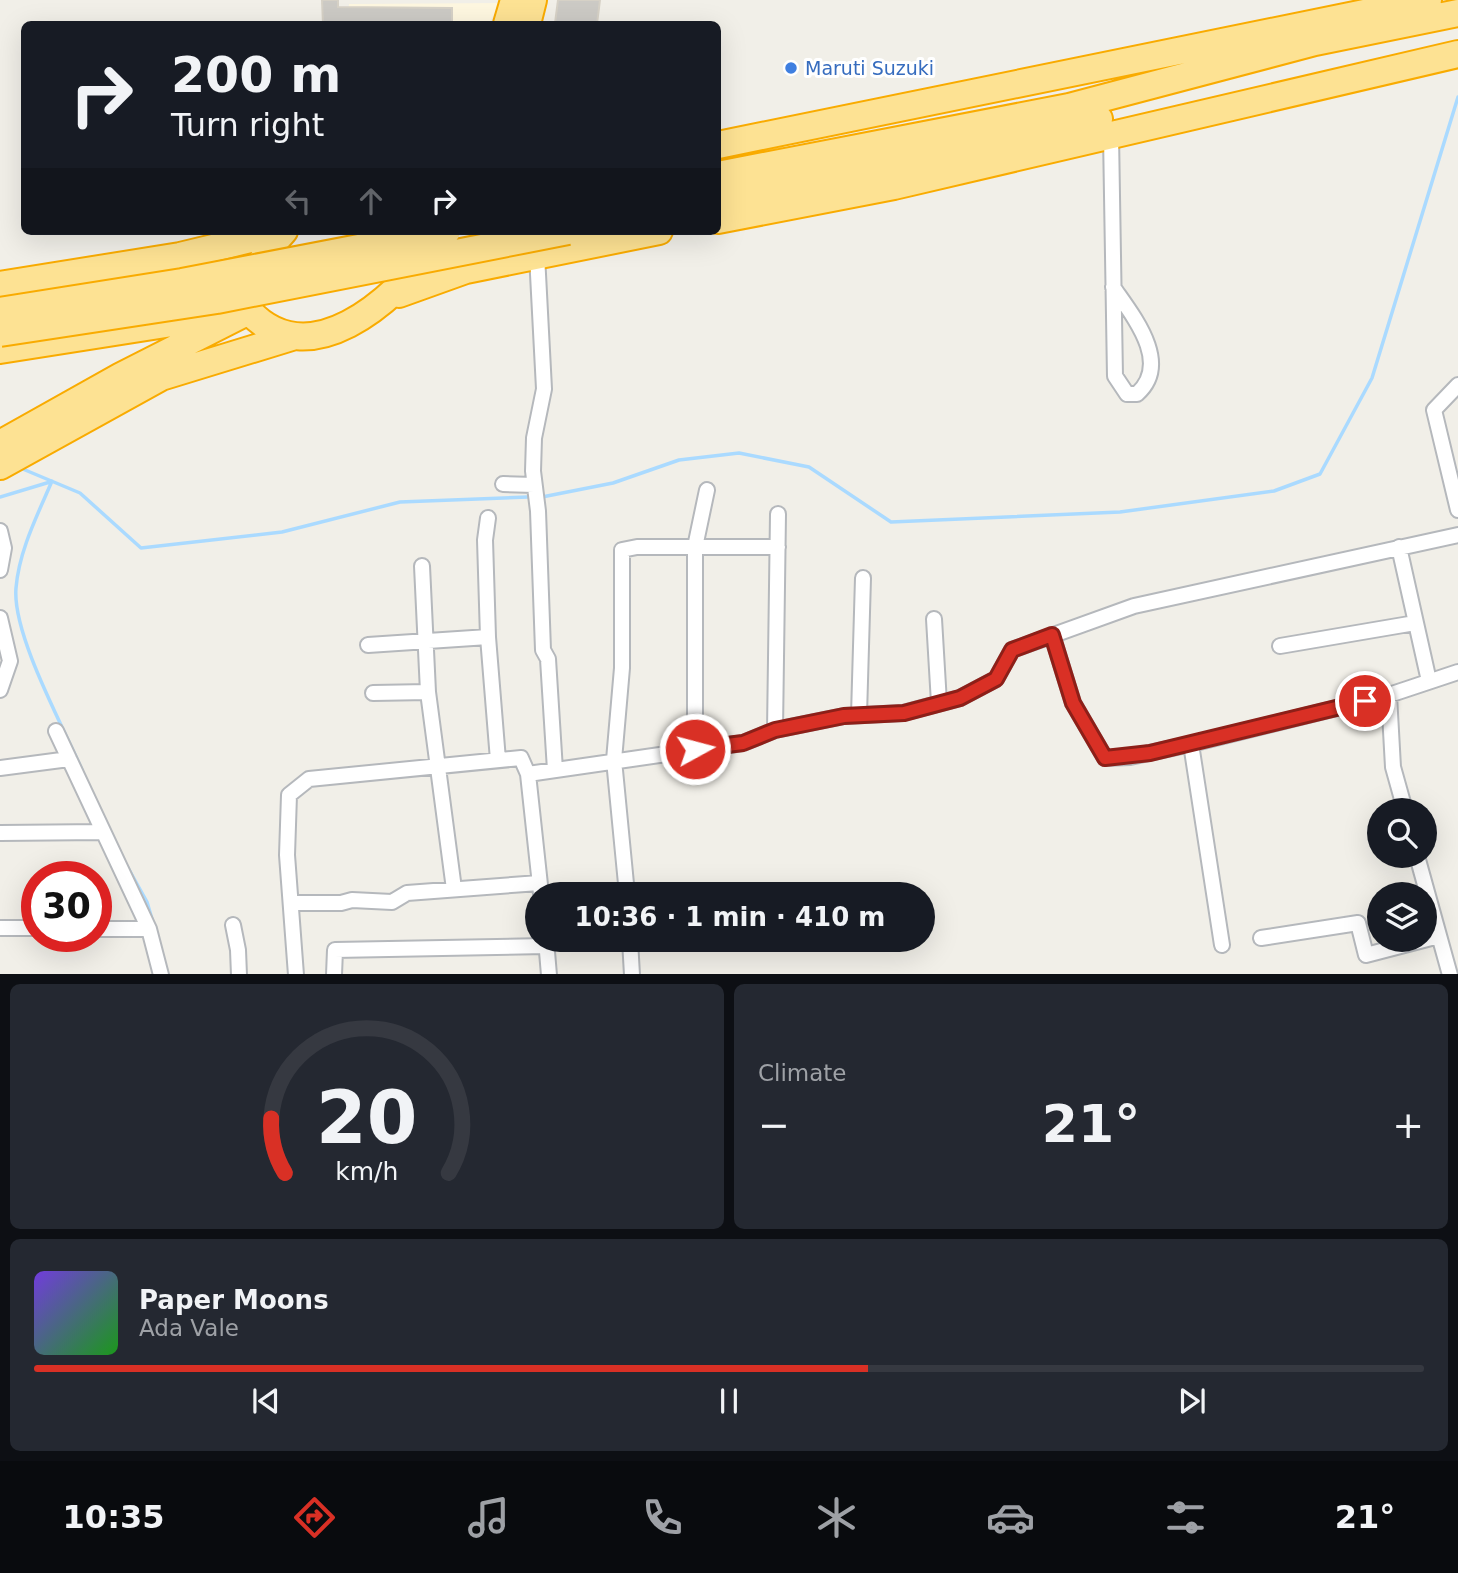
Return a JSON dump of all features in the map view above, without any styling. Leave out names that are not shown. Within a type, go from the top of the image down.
[{"type":"highway","points":[[508,21],[514,0]]},
{"type":"highway","points":[[528,21],[533,0]]},
{"type":"highway","points":[[721,144],[1428,0]]},
{"type":"highway","points":[[721,199],[1074,115],[1315,43],[1458,13]]},
{"type":"highway","points":[[721,174],[1074,115],[1458,39]]},
{"type":"highway","points":[[721,219],[894,186],[1458,54]]},
{"type":"highway","points":[[0,285],[180,256],[267,235]]},
{"type":"highway","points":[[281,235],[260,261],[251,286],[249,311],[261,324],[295,336]]},
{"type":"highway","points":[[0,312],[183,282],[424,235]]},
{"type":"highway","points":[[0,444],[60,422],[161,377],[295,336],[332,330],[368,314],[388,299],[416,270],[442,235]]},
{"type":"highway","points":[[0,333],[217,300],[548,235]]},
{"type":"highway","points":[[388,299],[466,270],[639,235]]},
{"type":"highway","points":[[0,276],[122,266]]},
{"type":"highway","points":[[0,350],[249,311]]},
{"type":"highway","points":[[0,466],[121,376],[249,311]]},
{"type":"street","points":[[1111,135],[1113,287],[1115,376],[1128,394],[1137,394],[1146,386],[1150,370],[1146,337],[1113,287]]},
{"type":"street","points":[[537,255],[544,389],[534,438],[534,485],[543,650],[548,659],[555,770]]},
{"type":"street","points":[[1458,385],[1434,410],[1458,510]]},
{"type":"street","points":[[503,484],[534,485]]},
{"type":"street","points":[[695,749],[695,547],[707,490]]},
{"type":"street","points":[[775,730],[778,514]]},
{"type":"street","points":[[488,519],[485,540],[488,637],[499,760]]},
{"type":"street","points":[[0,531],[4,548],[0,570]]},
{"type":"street","points":[[528,774],[743,743],[775,730],[859,715],[904,713],[960,698],[996,679],[1012,650],[1134,606],[1458,535]]},
{"type":"street","points":[[626,882],[614,760],[622,668],[622,550],[637,547],[778,547]]},
{"type":"street","points":[[1399,547],[1429,681]]},
{"type":"street","points":[[422,566],[428,692],[454,889]]},
{"type":"street","points":[[859,715],[863,578]]},
{"type":"street","points":[[0,618],[10,661],[0,690]]},
{"type":"street","points":[[934,620],[939,703]]},
{"type":"street","points":[[1280,646],[1415,623]]},
{"type":"street","points":[[1052,635],[1073,703],[1105,758],[1130,757],[1191,744],[1389,695],[1458,673]]},
{"type":"street","points":[[368,645],[488,637]]},
{"type":"street","points":[[373,693],[428,692]]},
{"type":"street","points":[[1389,695],[1393,767],[1402,798]]},
{"type":"street","points":[[56,731],[149,929],[161,974]]},
{"type":"street","points":[[1191,744],[1222,945]]},
{"type":"street","points":[[296,974],[287,855],[289,795],[309,779],[521,758],[528,774],[539,882]]},
{"type":"street","points":[[0,768],[69,759]]},
{"type":"street","points":[[0,833],[102,832]]},
{"type":"street","points":[[1420,868],[1450,974]]},
{"type":"street","points":[[291,904],[341,903],[352,900],[391,902],[407,893],[454,889],[525,889]]},
{"type":"street","points":[[1261,938],[1358,923],[1366,956],[1439,936]]},
{"type":"street","points":[[233,925],[239,974]]},
{"type":"street","points":[[0,928],[21,928]]},
{"type":"street","points":[[112,929],[149,929]]},
{"type":"street","points":[[334,974],[335,950],[525,944]]},
{"type":"street","points":[[547,952],[549,974]]},
{"type":"street","points":[[631,952],[632,974]]},
{"type":"shaded area","points":[[500,3],[491,21],[348,21],[349,4]]},
{"type":"building","points":[[322,0],[338,0],[338,7],[452,8],[452,21],[323,21]]},
{"type":"building","points":[[558,0],[600,0],[597,21],[555,21]]},
{"type":"waterway","points":[[542,497],[613,483],[679,460],[739,453],[809,467],[891,522],[1120,512],[1274,491],[1320,474],[1372,378],[1458,97]]},
{"type":"waterway","points":[[18,467],[80,493],[141,548],[282,532],[400,502],[528,497]]},
{"type":"waterway","points":[[52,481],[21,561],[16,588],[17,607],[30,654],[82,770]]},
{"type":"waterway","points":[[0,497],[50,482]]},
{"type":"waterway","points":[[127,866],[147,902],[152,919]]},
{"type":"place","name":"Maruti Suzuki","points":[[791,68]]},
{"type":"route","points":[[695,749],[743,743],[775,730],[844,716],[904,713],[960,698],[996,679],[1012,650],[1052,635],[1073,703],[1105,758],[1150,753],[1365,701]]}]
